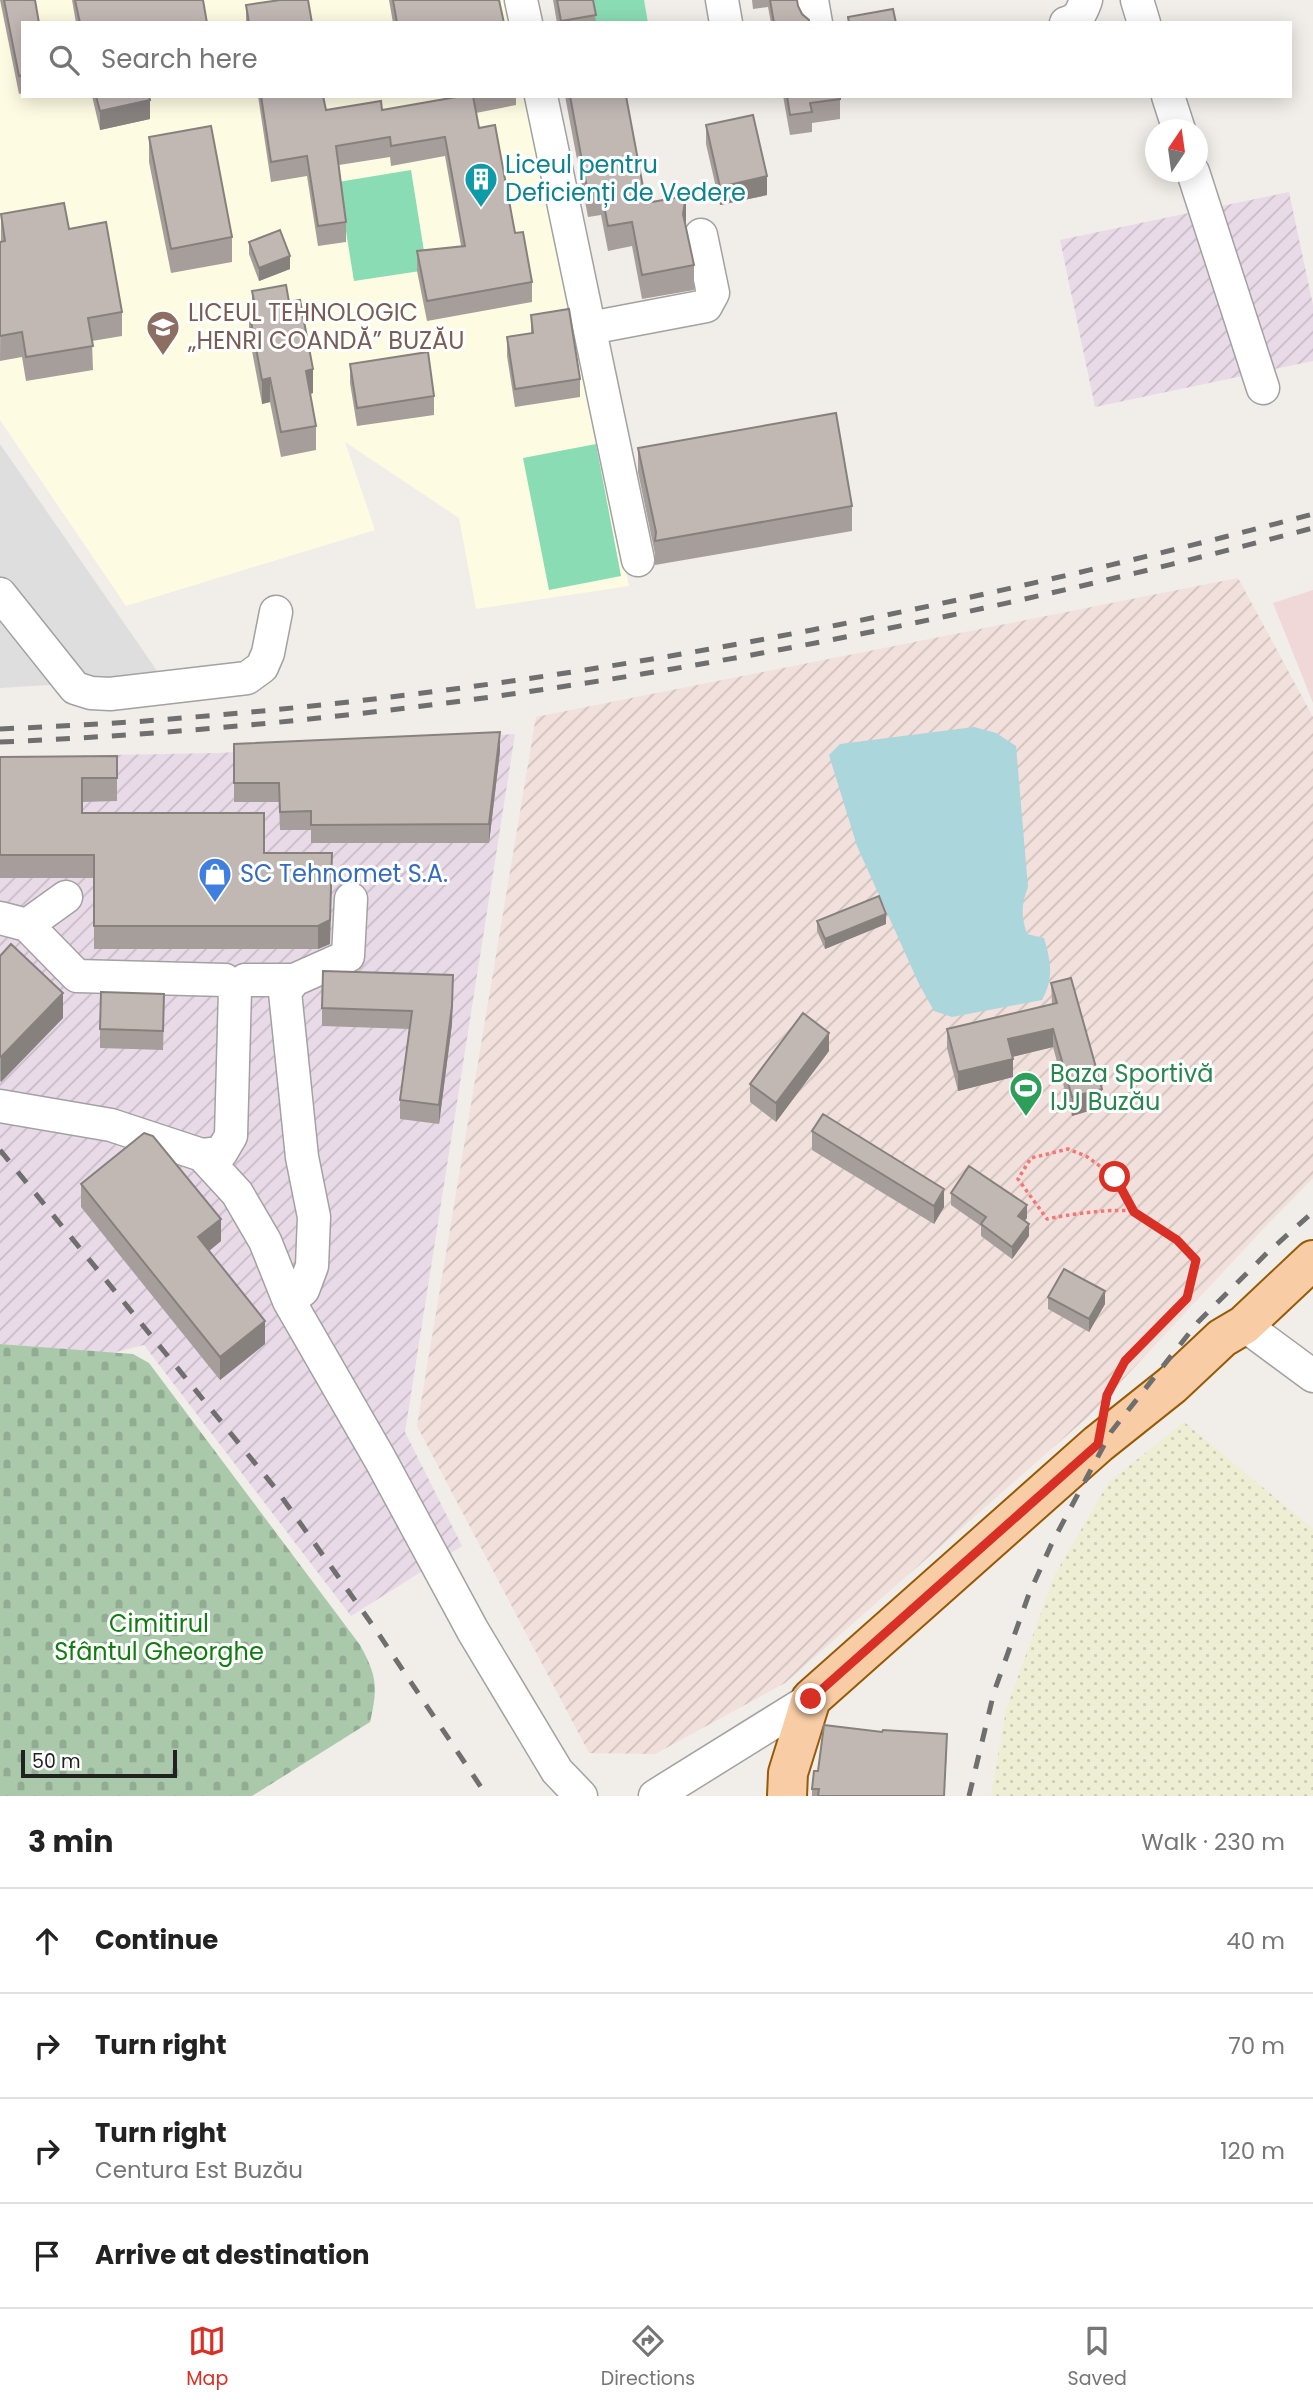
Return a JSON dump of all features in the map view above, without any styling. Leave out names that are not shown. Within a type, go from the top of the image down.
[{"type":"main road","points":[[786,1796],[788,1773],[811,1699],[1098,1444],[1172,1385],[1222,1338],[1244,1325],[1313,1260]]},
{"type":"street","points":[[521,0],[526,21]]},
{"type":"street","points":[[722,0],[726,21]]},
{"type":"street","points":[[812,0],[816,21]]},
{"type":"street","points":[[1074,21],[1082,13],[1086,0]]},
{"type":"street","points":[[1137,0],[1143,21]]},
{"type":"street","points":[[541,98],[638,559]]},
{"type":"street","points":[[1169,98],[1175,119]]},
{"type":"street","points":[[1195,182],[1263,388]]},
{"type":"street","points":[[590,328],[706,306],[712,293],[702,235]]},
{"type":"street","points":[[0,594],[75,688],[91,693],[110,694],[247,678],[262,667],[276,612]]},
{"type":"street","points":[[66,897],[13,921],[77,976],[259,984],[348,956],[351,899]]},
{"type":"street","points":[[0,1106],[111,1125],[202,1155],[221,1153],[231,1136],[259,984]]},
{"type":"street","points":[[259,984],[302,1157],[314,1217],[312,1266],[303,1290],[289,1301]]},
{"type":"street","points":[[202,1155],[237,1193],[265,1241],[289,1301],[380,1459],[473,1632],[557,1771],[581,1796]]},
{"type":"street","points":[[1244,1325],[1313,1376]]},
{"type":"street","points":[[655,1796],[811,1699]]},
{"type":"path","points":[[1098,1444],[1107,1395],[1119,1372],[1125,1361],[1187,1298],[1196,1260],[1177,1240],[1134,1212],[1115,1177],[1086,1156],[1068,1149],[1031,1158],[1018,1179],[1047,1219],[1070,1213],[1134,1212]]},
{"type":"shaded area","points":[[0,0],[513,0],[517,21],[21,21],[21,98],[532,98],[629,586],[476,609],[459,518],[345,442],[375,530],[126,606],[0,420]]},
{"type":"shaded area","points":[[1289,192],[1313,305],[1313,361],[1095,407],[1060,240]]},
{"type":"shaded area","points":[[0,444],[162,678],[0,688]]},
{"type":"shaded area","points":[[1238,578],[1313,717],[1313,1178],[1089,1416],[785,1683],[655,1754],[589,1753],[417,1426],[536,717]]},
{"type":"shaded area","points":[[1313,590],[1313,703],[1273,603]]},
{"type":"shaded area","points":[[515,734],[405,1432],[462,1546],[351,1616],[144,1345],[112,1353],[0,1344],[0,757],[219,753]]},
{"type":"green space","points":[[589,0],[644,0],[648,21],[593,21]]},
{"type":"green space","points":[[411,170],[427,270],[354,281],[338,182]]},
{"type":"green space","points":[[596,444],[621,576],[549,590],[523,458]]},
{"type":"green space","name":"Cimitirul Sfântul Gheorghe","points":[[0,1344],[133,1354],[149,1363],[360,1645],[373,1674],[375,1690],[370,1722],[252,1796],[0,1796]]},
{"type":"green space","points":[[1184,1422],[1313,1529],[1313,1796],[991,1796],[1006,1710],[1055,1574],[1109,1482]]},
{"type":"water","points":[[974,727],[996,733],[1016,746],[1028,887],[1023,905],[1024,922],[1027,934],[1044,938],[1050,962],[1050,977],[1042,1000],[952,1017],[934,1011],[919,984],[857,846],[829,755],[840,744]]},
{"type":"building","points":[[4,0],[35,0],[39,21],[21,21],[19,76]]},
{"type":"building","points":[[75,0],[203,0],[207,21],[80,21]]},
{"type":"building","points":[[280,0],[308,0],[312,21],[249,21],[246,5]]},
{"type":"building","points":[[393,0],[499,0],[504,21],[397,21]]},
{"type":"building","points":[[557,0],[593,0],[596,15],[561,21]]},
{"type":"building","points":[[770,0],[797,0],[802,14],[809,20],[809,21],[774,21]]},
{"type":"building","points":[[893,9],[896,21],[849,21],[848,17]]},
{"type":"building","points":[[97,98],[150,100],[100,111]]},
{"type":"building","points":[[261,98],[323,98],[326,110],[381,101],[382,110],[451,98],[473,98],[479,128],[495,125],[515,233],[523,232],[532,282],[427,301],[417,251],[465,246],[445,137],[391,146],[390,137],[336,146],[346,222],[318,226],[307,156],[271,162]]},
{"type":"building","points":[[570,98],[626,98],[646,203],[686,196],[683,214],[694,265],[642,275],[632,222],[608,226],[601,190],[588,193]]},
{"type":"building","points":[[787,98],[840,98],[810,103],[812,112],[790,115]]},
{"type":"building","points":[[753,115],[767,176],[720,187],[706,125]]},
{"type":"building","points":[[211,126],[232,237],[171,249],[149,137]]},
{"type":"building","points":[[64,203],[69,229],[106,222],[122,312],[88,318],[93,346],[26,357],[22,332],[0,336],[0,242],[5,241],[1,214]]},
{"type":"building","points":[[280,230],[290,256],[259,268],[249,242]]},
{"type":"building","points":[[286,285],[289,302],[300,300],[313,369],[306,371],[316,426],[281,432],[270,378],[262,380],[249,311],[256,310],[252,291]]},
{"type":"building","points":[[569,309],[580,379],[515,389],[507,337],[533,333],[531,315]]},
{"type":"building","points":[[428,352],[434,396],[357,408],[350,364]]},
{"type":"building","points":[[836,413],[852,506],[655,541],[656,532],[638,448]]},
{"type":"building","points":[[500,732],[489,824],[311,825],[311,811],[280,812],[279,783],[234,783],[234,744]]},
{"type":"building","points":[[117,756],[117,778],[82,778],[82,813],[264,813],[264,853],[332,853],[330,920],[318,926],[94,926],[94,855],[0,855],[0,757]]},
{"type":"building","points":[[879,896],[886,914],[825,939],[817,921]]},
{"type":"building","points":[[11,944],[63,993],[1,1057],[0,956]]},
{"type":"building","points":[[323,971],[453,975],[452,1006],[439,1105],[400,1100],[412,1011],[322,1008]]},
{"type":"building","points":[[1071,978],[1102,1089],[1072,1097],[1053,1029],[1008,1039],[1013,1059],[958,1072],[947,1029],[1057,1003],[1051,983]]},
{"type":"building","points":[[101,992],[164,994],[163,1031],[100,1029]]},
{"type":"building","points":[[803,1013],[829,1033],[776,1103],[750,1084]]},
{"type":"building","points":[[823,1114],[944,1189],[934,1206],[812,1131]]},
{"type":"building","points":[[144,1133],[153,1136],[221,1219],[198,1237],[265,1321],[220,1357],[81,1184]]},
{"type":"building","points":[[969,1166],[1027,1205],[1018,1216],[1029,1224],[1012,1247],[981,1224],[986,1217],[951,1193]]},
{"type":"building","points":[[1064,1269],[1105,1291],[1089,1319],[1048,1297]]},
{"type":"building","points":[[824,1725],[882,1732],[947,1734],[944,1796],[818,1796],[819,1789],[812,1789],[814,1771],[818,1771]]},
{"type":"railway","points":[[0,729],[145,721],[336,703],[618,665],[898,613],[1037,582],[1313,514]]},
{"type":"railway","points":[[0,742],[167,732],[333,717],[663,671],[989,607],[1313,528]]},
{"type":"railway","points":[[0,1150],[276,1489],[376,1630],[487,1796]]},
{"type":"railway","points":[[969,1796],[994,1692],[1029,1594],[1052,1543],[1111,1432],[1198,1322],[1267,1253],[1313,1212]]},
{"type":"place","name":"Liceul pentru Deficienți de Vedere","points":[[481,209]]},
{"type":"place","name":"LICEUL TEHNOLOGIC „HENRI COANDĂ” BUZĂU","points":[[163,357]]},
{"type":"place","name":"SC Tehnomet S.A.","points":[[215,904]]},
{"type":"place","name":"Baza Sportivă IJJ Buzău","points":[[1026,1118]]},
{"type":"route","points":[[811,1699],[1098,1444],[1107,1395],[1125,1361],[1187,1298],[1196,1260],[1177,1240],[1134,1212],[1115,1177]]}]
